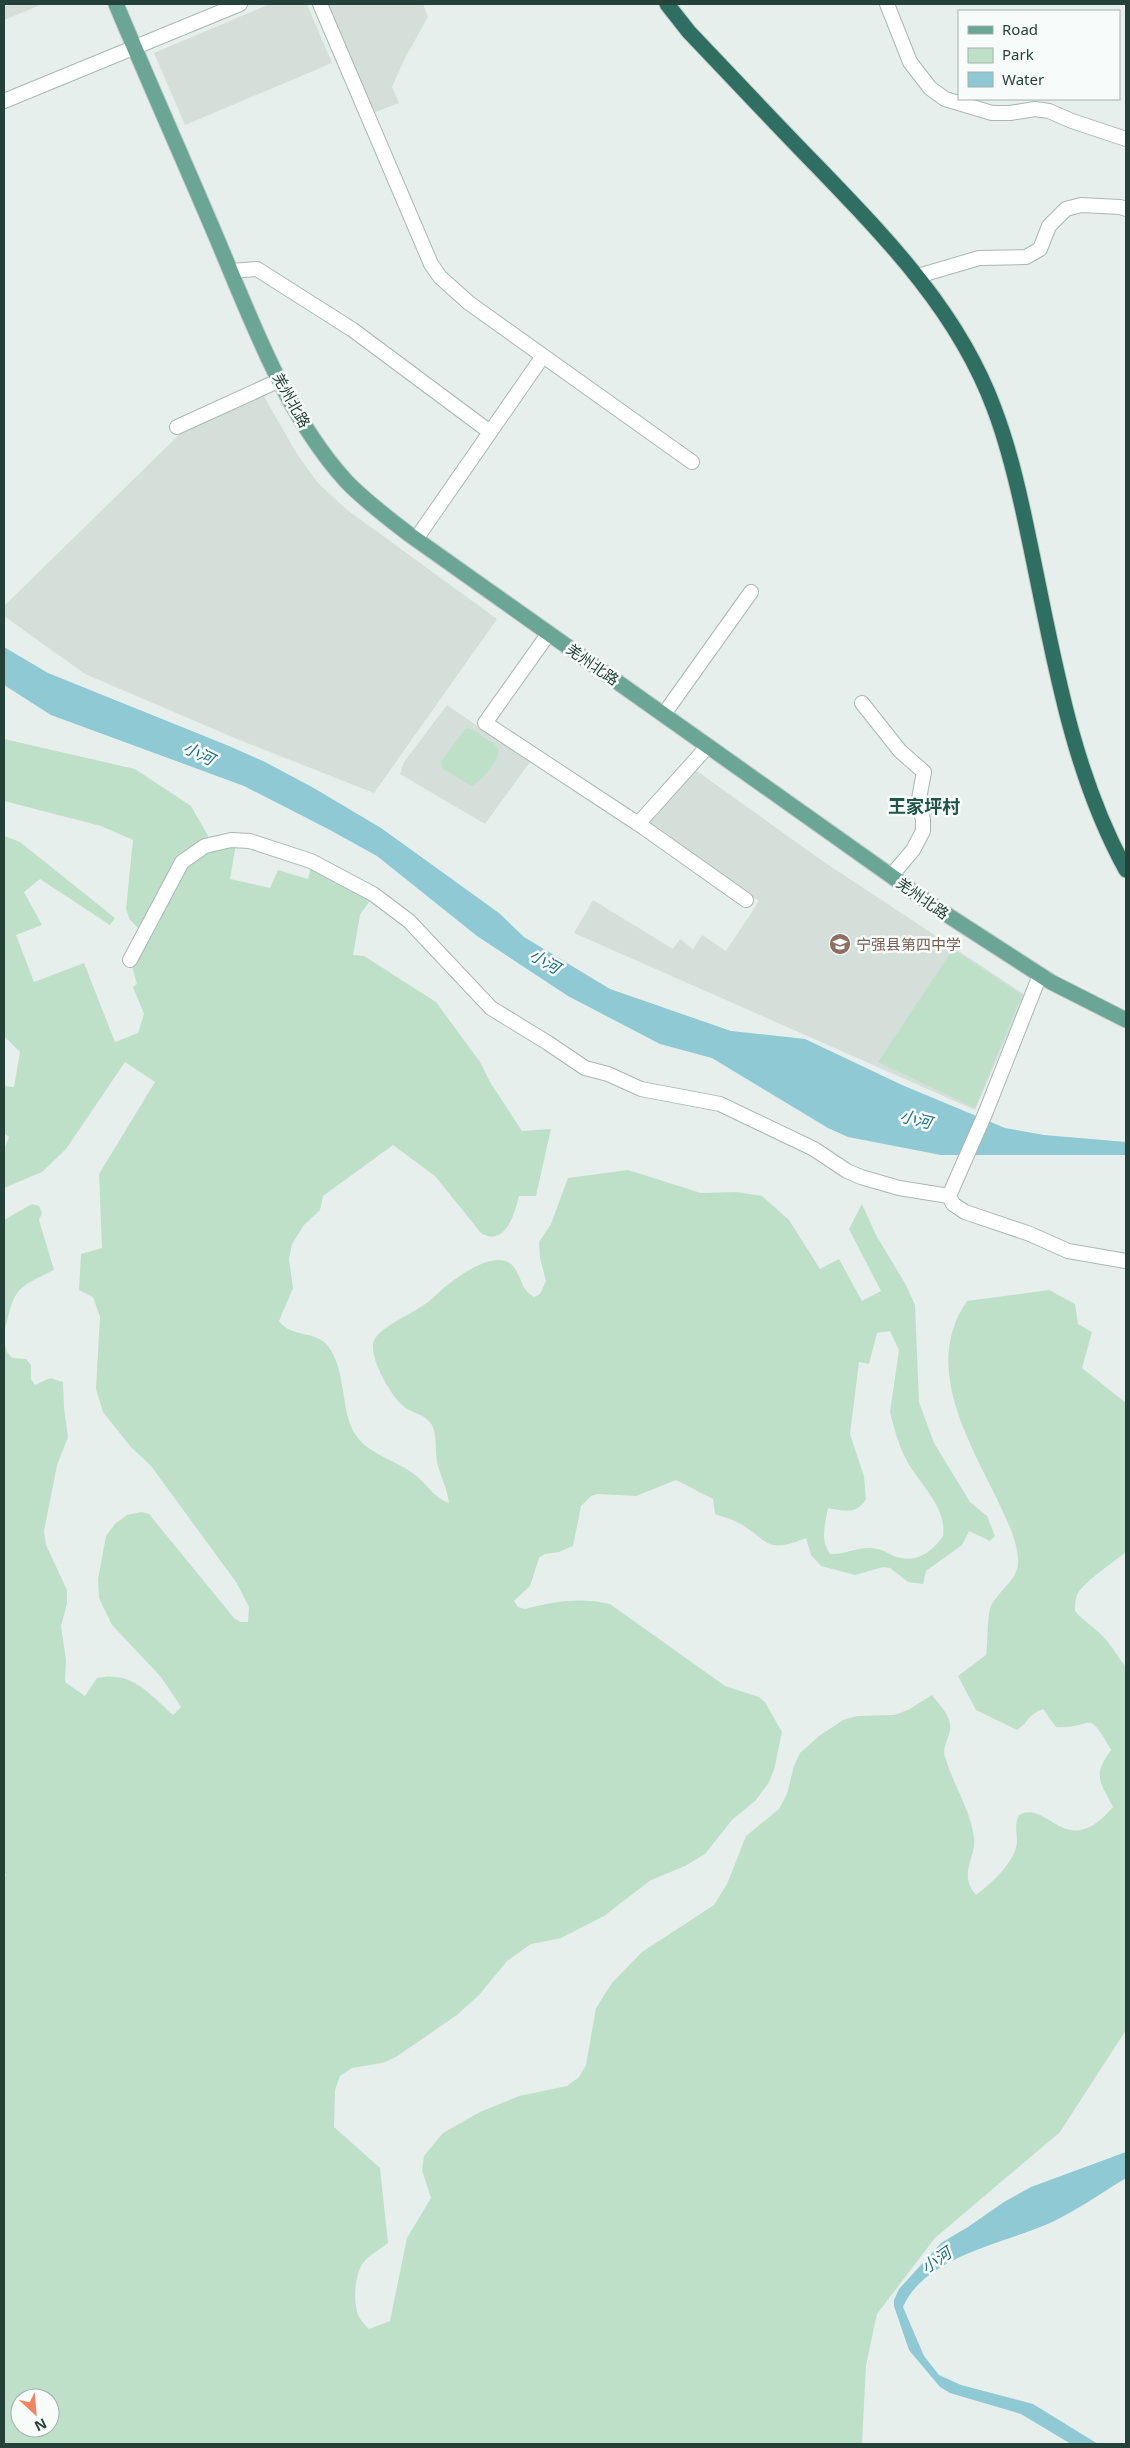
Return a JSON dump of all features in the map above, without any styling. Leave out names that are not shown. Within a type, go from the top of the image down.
[{"type":"highway","points":[[667,4],[689,32],[882,234],[918,276],[956,331],[980,376],[996,411],[1015,475],[1066,711],[1080,764],[1109,836],[1126,870]]},
{"type":"main road","name":"羌州北路","points":[[116,4],[182,142],[194,185],[280,380],[303,422],[338,472],[372,506],[416,539],[891,876],[1040,975],[1126,1020]]},
{"type":"main road","name":"羌州北路","points":[[124,4],[137,45]]},
{"type":"street","points":[[4,101],[240,4]]},
{"type":"street","points":[[320,4],[431,264],[452,289],[469,303],[692,462]]},
{"type":"street","points":[[887,4],[910,62],[930,88],[945,99],[992,113],[1010,113],[1035,109],[1049,111],[1081,125],[1126,139]]},
{"type":"street","points":[[918,276],[979,258],[1018,258],[1034,254],[1040,249],[1054,220],[1073,206],[1120,207],[1126,209]]},
{"type":"street","points":[[231,271],[257,269],[353,330],[490,432]]},
{"type":"street","points":[[416,539],[543,356]]},
{"type":"street","points":[[177,427],[280,380]]},
{"type":"street","points":[[664,714],[751,592]]},
{"type":"street","points":[[549,633],[485,723],[638,824],[746,900]]},
{"type":"street","points":[[862,702],[900,751],[924,772],[918,804],[923,819],[923,831],[913,850],[891,876]]},
{"type":"street","points":[[638,824],[708,746]]},
{"type":"street","points":[[130,960],[182,862],[205,846],[231,840],[250,841],[311,861],[373,894],[409,921],[491,1008],[585,1068],[608,1074],[641,1089],[720,1104],[814,1149],[847,1171],[861,1177],[899,1188],[951,1192]]},
{"type":"street","points":[[1040,975],[985,1114],[951,1192],[953,1204],[966,1212],[1030,1234],[1068,1251],[1126,1261]]},
{"type":"shaded area","points":[[4,4],[43,4],[4,20]]},
{"type":"shaded area","points":[[270,4],[307,4],[332,63],[185,125],[154,53]]},
{"type":"shaded area","points":[[326,4],[423,4],[428,17],[405,58],[392,87],[399,103],[373,113]]},
{"type":"shaded area","points":[[262,393],[297,454],[318,483],[346,509],[497,619],[374,793],[237,739],[85,674],[4,616],[4,606],[187,427]]},
{"type":"shaded area","points":[[447,705],[530,762],[485,824],[400,774],[404,762]]},
{"type":"shaded area","name":"宁强县第四中学","points":[[694,769],[824,862],[1025,995],[975,1110],[574,933],[593,900],[673,949],[680,939],[693,949],[702,935],[726,951],[759,901],[646,825]]},
{"type":"green space","points":[[466,728],[473,730],[492,742],[498,750],[496,759],[489,770],[471,786],[442,768],[441,761]]},
{"type":"green space","points":[[4,739],[135,769],[191,806],[211,841],[181,858],[139,929],[130,920],[126,909],[133,840],[101,826],[4,801]]},
{"type":"green space","points":[[4,836],[20,842],[115,918],[110,925],[40,879],[24,892],[42,925],[16,935],[34,982],[84,963],[115,1042],[138,1033],[144,1014],[133,987],[137,984],[132,966],[183,868],[197,855],[236,844],[230,879],[270,888],[278,870],[308,879],[311,867],[371,899],[360,915],[353,955],[364,956],[436,1002],[480,1062],[490,1082],[522,1131],[551,1129],[536,1196],[519,1196],[512,1219],[503,1232],[497,1236],[481,1233],[435,1176],[393,1145],[323,1196],[320,1210],[304,1225],[292,1244],[289,1259],[293,1288],[279,1321],[290,1330],[317,1338],[328,1346],[338,1367],[352,1428],[357,1437],[369,1449],[414,1474],[435,1494],[449,1503],[438,1466],[435,1435],[432,1425],[425,1418],[404,1407],[396,1399],[385,1382],[373,1352],[373,1343],[376,1337],[390,1325],[428,1302],[460,1276],[493,1260],[503,1260],[511,1264],[529,1294],[534,1297],[540,1294],[546,1281],[540,1258],[539,1242],[551,1224],[568,1178],[628,1170],[701,1193],[736,1192],[762,1196],[789,1220],[820,1269],[839,1259],[862,1301],[881,1291],[849,1229],[862,1204],[876,1235],[906,1285],[915,1305],[919,1402],[934,1443],[970,1502],[987,1516],[995,1536],[990,1541],[969,1531],[962,1545],[926,1571],[923,1584],[908,1582],[890,1568],[883,1567],[855,1575],[821,1566],[811,1555],[806,1538],[782,1545],[768,1543],[732,1519],[715,1514],[713,1499],[676,1480],[636,1496],[598,1494],[591,1496],[581,1506],[573,1546],[559,1552],[545,1554],[539,1558],[530,1586],[514,1601],[518,1607],[525,1609],[557,1602],[578,1600],[610,1604],[725,1686],[759,1697],[765,1702],[782,1732],[774,1770],[768,1784],[755,1801],[732,1820],[705,1854],[685,1866],[651,1880],[604,1916],[561,1938],[531,1944],[507,1961],[479,1995],[457,2015],[396,2057],[382,2063],[352,2068],[340,2076],[335,2090],[334,2127],[380,2168],[388,2243],[363,2263],[358,2275],[355,2292],[358,2315],[369,2329],[390,2321],[407,2238],[431,2198],[422,2170],[424,2156],[443,2133],[480,2112],[519,2096],[567,2086],[579,2077],[586,2065],[596,2008],[612,1983],[642,1952],[714,1905],[727,1884],[746,1836],[779,1809],[787,1794],[794,1766],[800,1753],[819,1736],[843,1720],[857,1716],[894,1715],[908,1710],[932,1695],[949,1720],[950,1728],[944,1753],[972,1827],[974,1845],[968,1880],[976,1895],[989,1885],[1012,1857],[1016,1849],[1016,1825],[1019,1815],[1030,1812],[1070,1830],[1082,1830],[1096,1823],[1113,1807],[1100,1778],[1101,1766],[1111,1750],[1097,1728],[1088,1723],[1056,1727],[1043,1709],[1031,1716],[1017,1730],[976,1710],[958,1676],[986,1655],[991,1606],[1016,1572],[1018,1558],[1010,1527],[962,1426],[954,1400],[949,1375],[949,1350],[954,1325],[967,1301],[1049,1290],[1075,1304],[1078,1324],[1092,1332],[1082,1368],[1126,1403],[1126,1552],[1080,1590],[1076,1599],[1075,1611],[1110,1644],[1126,1667],[1126,2030],[1060,2132],[935,2238],[877,2314],[866,2365],[862,2444],[4,2444],[4,1879],[6,1875],[4,1872],[4,1342],[7,1352],[12,1358],[26,1359],[31,1365],[31,1379],[35,1385],[50,1378],[63,1382],[68,1437],[57,1465],[44,1531],[46,1545],[67,1590],[67,1604],[61,1626],[66,1660],[65,1682],[85,1696],[97,1678],[120,1677],[148,1692],[173,1715],[181,1707],[161,1677],[112,1625],[99,1598],[98,1579],[106,1536],[115,1524],[127,1515],[142,1512],[149,1514],[234,1618],[241,1622],[248,1622],[249,1607],[236,1582],[151,1466],[130,1446],[103,1412],[96,1389],[100,1317],[93,1297],[79,1290],[81,1254],[102,1248],[99,1174],[155,1082],[125,1062],[66,1149],[42,1172],[4,1188],[4,1149],[9,1137],[4,1133],[4,1086],[14,1087],[20,1052],[4,1036]],"holes":[[[890,1331],[899,1350],[890,1412],[904,1456],[941,1515],[943,1536],[925,1554],[907,1559],[882,1550],[868,1548],[830,1554],[824,1537],[828,1508],[850,1511],[859,1508],[866,1499],[864,1476],[850,1434],[859,1362],[869,1364],[877,1333]]]},
{"type":"green space","points":[[953,949],[1022,995],[975,1108],[878,1062]]},
{"type":"green space","points":[[32,1204],[39,1206],[42,1213],[39,1220],[54,1270],[30,1282],[17,1293],[4,1334],[4,1220]]},
{"type":"water","name":"小河","points":[[4,647],[48,673],[229,746],[265,762],[312,787],[381,828],[499,913],[524,937],[610,989],[731,1031],[805,1039],[902,1085],[1005,1128],[1044,1135],[1126,1142],[1126,1155],[941,1155],[848,1137],[828,1128],[712,1058],[660,1044],[568,996],[477,936],[377,856],[330,830],[244,786],[51,715],[4,685]]},
{"type":"water","name":"小河","points":[[1126,2152],[1126,2178],[1050,2223],[989,2245],[947,2264],[929,2275],[914,2290],[903,2307],[924,2356],[939,2375],[961,2385],[1033,2404],[1098,2444],[1071,2444],[1021,2414],[950,2393],[940,2387],[909,2350],[894,2306],[894,2300],[899,2289],[941,2243],[1004,2202],[1031,2187]]},
{"type":"place","name":"宁强县第四中学","points":[[840,944]]},
{"type":"district","name":"王家坪村","points":[[924,806]]}]
